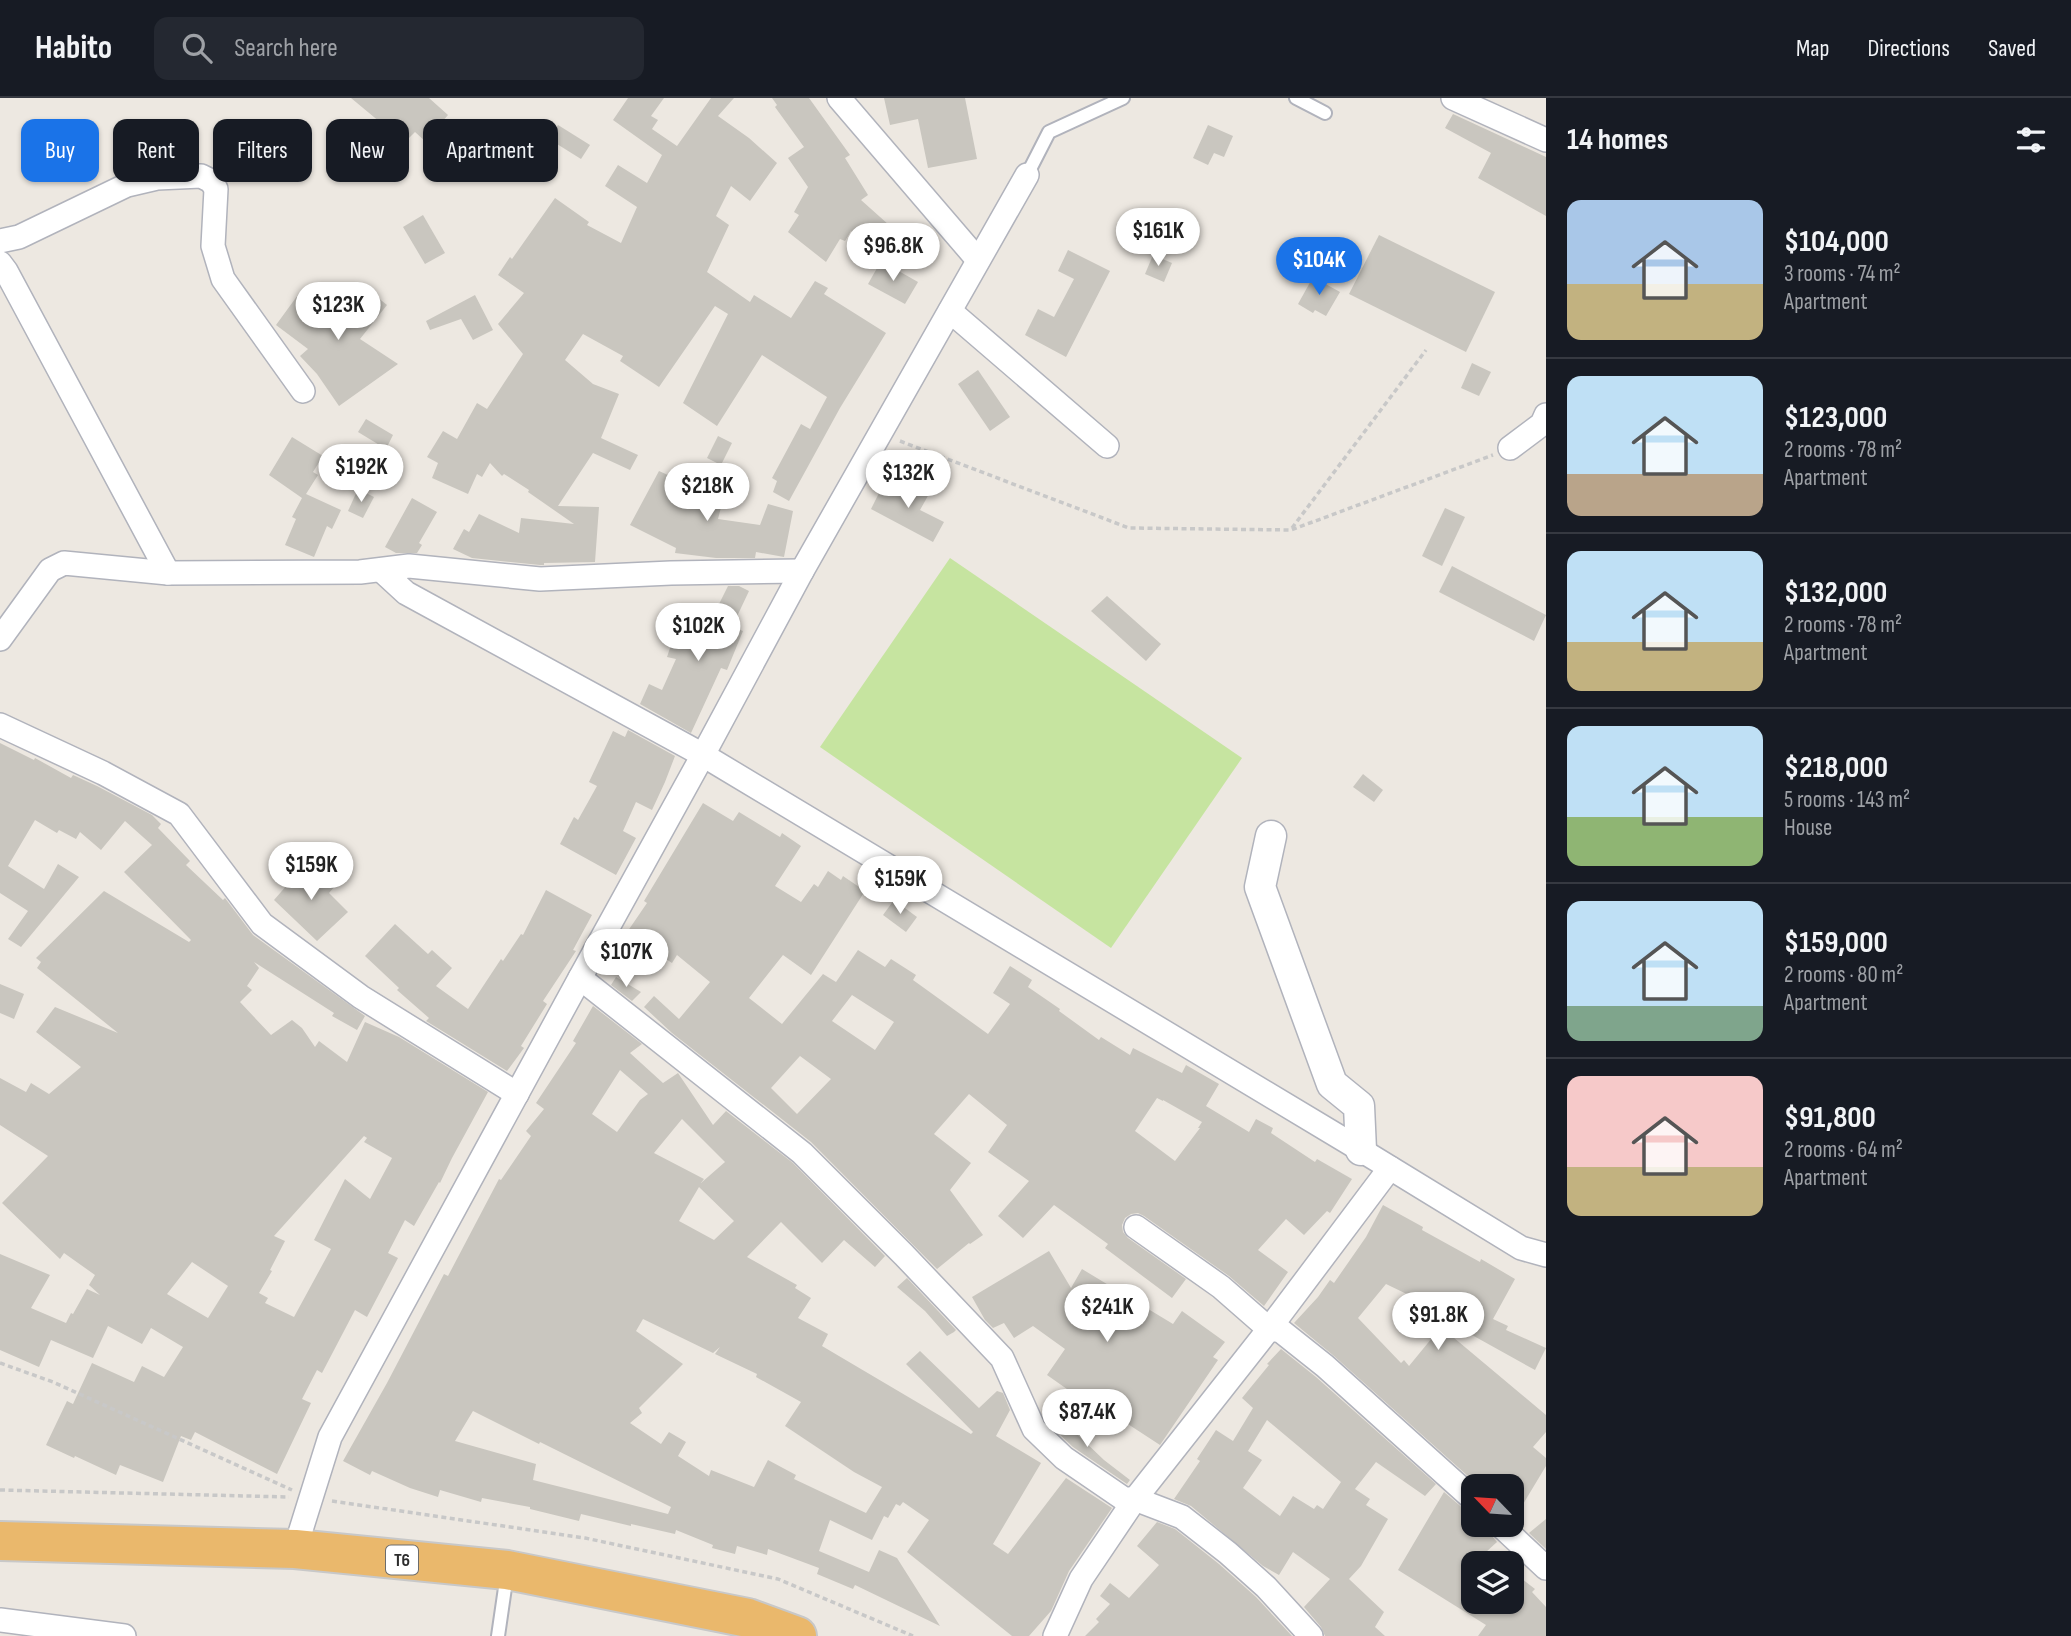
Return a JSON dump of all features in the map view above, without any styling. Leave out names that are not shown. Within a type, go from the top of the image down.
[{"type":"highway","name":"T6","points":[[0,1541],[295,1549],[507,1570],[748,1618],[797,1636]]},
{"type":"street","points":[[839,98],[978,260]]},
{"type":"street","points":[[1453,98],[1546,141]]},
{"type":"street","points":[[295,1549],[330,1437],[802,571],[1027,175]]},
{"type":"street","points":[[0,241],[19,237],[127,185],[157,178],[201,176],[211,181],[216,189],[213,246],[222,279],[303,391]]},
{"type":"street","points":[[0,263],[168,573]]},
{"type":"street","points":[[950,311],[1107,446]]},
{"type":"street","points":[[1510,448],[1542,424],[1546,415]]},
{"type":"street","points":[[0,639],[50,570],[64,563],[168,573],[360,572],[409,566],[540,579],[802,571]]},
{"type":"street","points":[[381,570],[405,593],[704,755],[1521,1248],[1546,1255]]},
{"type":"street","points":[[0,725],[103,773],[179,814],[262,924],[361,997],[517,1094]]},
{"type":"street","points":[[1270,836],[1260,887],[1332,1084],[1359,1106],[1361,1150]]},
{"type":"street","points":[[580,978],[802,1153],[1002,1358],[1034,1429],[1064,1458],[1124,1499],[1135,1499],[1182,1517],[1266,1587],[1311,1636]]},
{"type":"street","points":[[1055,1636],[1081,1579],[1135,1499],[1269,1329],[1390,1168]]},
{"type":"street","points":[[1136,1227],[1221,1287],[1269,1329],[1281,1331],[1325,1366],[1461,1488]]},
{"type":"street","points":[[1513,1537],[1546,1568]]},
{"type":"street","points":[[0,1620],[124,1636]]},
{"type":"lane","points":[[1027,175],[1049,132],[1122,98]]},
{"type":"lane","points":[[1296,98],[1325,113]]},
{"type":"lane","points":[[498,1636],[507,1570]]},
{"type":"path","points":[[1291,530],[1426,350]]},
{"type":"path","points":[[881,433],[1129,528],[1291,530],[1510,448]]},
{"type":"path","points":[[0,1363],[53,1382],[310,1498]]},
{"type":"path","points":[[0,1490],[310,1498],[585,1538],[778,1579],[913,1636]]},
{"type":"green space","points":[[950,558],[1242,758],[1111,948],[820,747]]},
{"type":"building","points":[[351,98],[429,98],[448,115],[444,119],[423,119],[423,139],[415,132],[409,138],[409,119],[376,119]]},
{"type":"building","points":[[628,98],[664,98],[651,116],[658,120],[652,129],[677,146],[711,98],[734,98],[718,116],[749,138],[777,163],[750,201],[731,186],[716,216],[729,225],[707,272],[750,302],[754,295],[791,318],[815,281],[828,288],[824,294],[886,333],[840,408],[789,501],[773,492],[777,481],[772,478],[801,424],[810,429],[827,397],[762,355],[717,426],[683,403],[728,314],[715,306],[659,387],[620,361],[623,356],[583,334],[565,360],[593,384],[619,394],[601,438],[638,455],[630,470],[593,453],[558,506],[599,507],[595,562],[540,565],[472,558],[453,549],[464,529],[469,532],[479,514],[519,533],[521,518],[574,524],[528,492],[529,490],[504,474],[502,476],[490,463],[482,477],[477,474],[468,494],[432,478],[438,463],[427,457],[443,431],[457,439],[477,403],[487,409],[523,354],[498,324],[524,293],[498,275],[555,198],[589,222],[587,225],[621,243],[637,207],[605,186],[618,165],[647,183],[662,155],[613,120]]},
{"type":"building","points":[[772,98],[809,98],[850,155],[845,158],[868,195],[861,200],[889,225],[869,248],[851,231],[845,241],[840,239],[826,262],[788,232],[799,215],[794,212],[808,187],[788,158],[804,147],[775,107],[777,105]]},
{"type":"building","points":[[884,98],[965,98],[977,159],[928,168],[918,119],[890,125]]},
{"type":"building","points":[[1453,114],[1546,157],[1546,216],[1478,178],[1491,153],[1445,128]]},
{"type":"building","points":[[558,125],[590,145],[581,159],[558,145]]},
{"type":"building","points":[[1208,125],[1233,136],[1224,157],[1214,153],[1208,165],[1193,158]]},
{"type":"building","points":[[423,215],[445,253],[425,264],[403,227]]},
{"type":"building","points":[[1379,235],[1495,292],[1466,352],[1349,294]]},
{"type":"building","points":[[1068,250],[1110,271],[1066,357],[1025,335],[1038,309],[1054,317],[1074,279],[1058,271]]},
{"type":"building","points":[[1153,255],[1172,263],[1164,282],[1145,274]]},
{"type":"building","points":[[881,261],[918,282],[905,304],[868,284]]},
{"type":"building","points":[[1313,277],[1340,292],[1326,316],[1315,310],[1313,313],[1298,304]]},
{"type":"building","points":[[303,288],[334,312],[339,304],[350,312],[367,289],[387,305],[360,339],[398,364],[339,406],[317,374],[300,356],[308,349],[276,325]]},
{"type":"building","points":[[475,295],[493,330],[473,340],[461,319],[430,330],[426,321]]},
{"type":"building","points":[[1472,363],[1491,372],[1479,396],[1461,388]]},
{"type":"building","points":[[978,370],[1010,417],[990,431],[958,384]]},
{"type":"building","points":[[366,419],[393,435],[386,449],[358,432]]},
{"type":"building","points":[[718,436],[732,443],[721,465],[707,458]]},
{"type":"building","points":[[292,437],[323,456],[313,472],[318,475],[306,494],[341,510],[332,529],[327,526],[314,557],[285,545],[296,519],[292,517],[302,498],[269,475]]},
{"type":"building","points":[[659,471],[679,480],[725,492],[718,519],[760,525],[768,504],[793,511],[784,557],[756,552],[755,558],[716,558],[675,553],[676,548],[630,525]]},
{"type":"building","points":[[900,480],[929,494],[920,510],[944,522],[933,542],[871,509],[881,489],[892,494]]},
{"type":"building","points":[[358,489],[374,497],[363,518],[348,511]]},
{"type":"building","points":[[412,498],[437,512],[419,543],[422,545],[417,553],[396,553],[385,547]]},
{"type":"building","points":[[1445,508],[1465,517],[1442,566],[1422,556]]},
{"type":"building","points":[[1452,566],[1546,615],[1534,641],[1439,592]]},
{"type":"building","points":[[728,586],[739,586],[749,591],[732,627],[743,631],[727,670],[721,668],[691,733],[640,704],[649,684],[662,690],[676,659],[667,657],[678,624],[705,632]]},
{"type":"building","points":[[1107,596],[1161,644],[1146,661],[1091,611]]},
{"type":"building","points":[[628,730],[675,756],[652,810],[636,802],[623,831],[636,838],[616,875],[560,844],[574,817],[578,820],[597,786],[589,782],[613,731],[625,737]]},
{"type":"building","points":[[0,743],[71,778],[73,775],[97,786],[152,815],[161,824],[158,828],[190,861],[186,865],[223,900],[225,898],[253,935],[365,1016],[357,1030],[254,962],[259,968],[247,986],[252,990],[240,1002],[271,1035],[292,1020],[302,1028],[315,1047],[319,1041],[347,1062],[365,1022],[399,1037],[488,1092],[414,1226],[405,1220],[388,1253],[398,1258],[367,1317],[355,1310],[322,1373],[317,1370],[302,1399],[311,1403],[277,1474],[195,1432],[191,1440],[181,1436],[163,1482],[120,1465],[116,1475],[46,1445],[67,1401],[73,1404],[92,1363],[134,1382],[142,1366],[164,1377],[183,1347],[151,1328],[142,1344],[108,1326],[93,1358],[51,1340],[39,1367],[0,1350],[0,1254],[50,1275],[31,1308],[66,1323],[87,1289],[100,1295],[89,1285],[95,1275],[64,1253],[60,1259],[2,1203],[48,1156],[0,1125],[0,1078],[26,1092],[31,1083],[49,1094],[81,1067],[36,1032],[55,1007],[118,1033],[37,968],[41,962],[36,958],[104,891],[189,942],[191,940],[124,872],[152,845],[125,821],[101,850],[80,832],[76,839],[59,830],[57,833],[35,820],[8,866],[44,889],[58,864],[79,877],[21,947],[8,939],[28,911],[0,893]],"holes":[[[364,1136],[367,1138],[364,1142],[392,1158],[370,1199],[345,1179],[314,1240],[331,1249],[294,1317],[265,1303],[268,1298],[259,1293],[285,1241],[274,1236]],[[192,1262],[228,1286],[208,1318],[167,1294]]]},
{"type":"building","points":[[1363,774],[1383,790],[1374,802],[1353,787]]},
{"type":"building","points":[[703,803],[733,821],[739,812],[780,837],[782,833],[801,846],[775,886],[801,902],[814,884],[818,887],[828,871],[841,880],[843,876],[865,891],[811,975],[783,955],[749,998],[782,1024],[823,974],[836,982],[858,950],[885,967],[891,959],[916,975],[913,980],[988,1034],[1010,1004],[993,993],[1010,966],[1032,980],[1028,987],[1099,1040],[1101,1037],[1130,1055],[1133,1048],[1182,1073],[1186,1065],[1219,1084],[1206,1106],[1249,1132],[1256,1119],[1273,1128],[1271,1133],[1315,1162],[1317,1159],[1352,1179],[1330,1213],[1327,1211],[1304,1235],[1286,1219],[1258,1250],[1288,1272],[1264,1306],[1229,1276],[1144,1216],[1131,1214],[1125,1218],[1122,1225],[1128,1238],[1186,1279],[1172,1298],[1105,1248],[1108,1244],[1054,1205],[1023,1238],[998,1216],[1029,1181],[988,1152],[1007,1125],[969,1094],[934,1134],[971,1163],[950,1190],[983,1235],[937,1269],[811,1142],[672,1033],[644,1007],[654,996],[679,1019],[710,982],[677,955],[672,963],[663,957],[657,965],[621,941],[647,903],[644,901]],"holes":[[[852,995],[894,1022],[875,1050],[832,1021]],[[800,1056],[831,1079],[797,1114],[771,1088]],[[1157,1098],[1202,1122],[1175,1161],[1135,1131]]]},
{"type":"building","points":[[308,861],[335,886],[329,893],[348,912],[317,941],[274,900]]},
{"type":"building","points":[[546,890],[592,915],[573,950],[576,951],[543,1001],[547,1004],[521,1046],[524,1048],[507,1071],[426,1021],[429,1018],[397,990],[399,988],[365,956],[395,924],[428,954],[432,950],[452,968],[436,986],[468,1009],[501,959],[503,961],[521,934],[523,935]]},
{"type":"building","points":[[894,900],[917,917],[906,932],[883,915]]},
{"type":"building","points":[[616,977],[641,992],[632,1001],[611,985]]},
{"type":"building","points":[[0,984],[24,994],[14,1019],[0,1013]]},
{"type":"building","points":[[593,1006],[642,1044],[630,1053],[663,1083],[678,1073],[713,1125],[726,1111],[793,1163],[885,1256],[875,1267],[844,1240],[822,1263],[781,1222],[747,1257],[797,1285],[795,1288],[811,1298],[798,1318],[828,1334],[822,1346],[971,1434],[973,1432],[906,1364],[920,1351],[979,1408],[997,1391],[1003,1393],[1010,1410],[996,1436],[1041,1463],[993,1544],[1008,1554],[1066,1478],[1112,1508],[1069,1571],[1051,1611],[1029,1636],[1012,1636],[907,1552],[929,1520],[903,1502],[900,1506],[896,1504],[888,1518],[884,1516],[872,1540],[830,1520],[819,1551],[869,1572],[879,1550],[897,1558],[940,1626],[855,1585],[853,1589],[817,1574],[819,1568],[768,1549],[767,1555],[737,1546],[735,1554],[712,1548],[713,1545],[676,1530],[675,1534],[581,1514],[579,1521],[530,1507],[482,1498],[481,1502],[440,1490],[438,1497],[372,1471],[370,1475],[343,1461],[444,1274],[448,1276],[499,1179],[501,1180],[531,1136],[526,1131],[544,1109],[536,1103],[576,1043],[573,1041]],"holes":[[[620,1070],[648,1094],[640,1100],[617,1132],[592,1114]],[[682,1119],[725,1162],[701,1183],[704,1179],[654,1153]],[[699,1187],[734,1221],[714,1240],[679,1221]],[[643,1319],[713,1353],[720,1347],[715,1354],[757,1374],[756,1377],[801,1402],[785,1426],[854,1472],[882,1487],[866,1513],[794,1479],[796,1475],[768,1460],[754,1487],[711,1470],[709,1476],[678,1456],[686,1442],[669,1432],[661,1444],[630,1423],[642,1413],[639,1408],[683,1364],[636,1331]],[[473,1411],[671,1507],[668,1514],[533,1480],[536,1464],[455,1441]]]},
{"type":"building","points":[[1383,1205],[1423,1227],[1422,1230],[1515,1279],[1493,1319],[1508,1326],[1506,1330],[1546,1348],[1535,1370],[1454,1325],[1450,1331],[1412,1308],[1417,1299],[1386,1284],[1358,1318],[1401,1363],[1404,1360],[1409,1366],[1441,1327],[1546,1415],[1546,1432],[1533,1447],[1546,1458],[1546,1466],[1524,1502],[1524,1474],[1466,1474],[1294,1323],[1330,1280],[1334,1283],[1366,1237]]},
{"type":"building","points":[[1049,1251],[1071,1288],[1082,1269],[1173,1324],[1182,1311],[1225,1342],[1213,1357],[1218,1360],[1160,1445],[1114,1415],[1111,1420],[1047,1375],[1065,1349],[1033,1326],[1014,1338],[1004,1323],[993,1328],[985,1320],[972,1297]]},
{"type":"building","points":[[907,1278],[956,1330],[954,1332],[947,1336],[925,1311],[897,1287]]},
{"type":"building","points":[[1281,1349],[1436,1484],[1425,1496],[1376,1462],[1355,1489],[1370,1499],[1366,1505],[1388,1519],[1361,1566],[1349,1579],[1384,1612],[1375,1627],[1385,1636],[1325,1636],[1304,1607],[1330,1579],[1293,1552],[1279,1575],[1263,1566],[1191,1506],[1174,1499],[1200,1461],[1197,1459],[1216,1430],[1233,1441],[1253,1408],[1242,1398],[1269,1365],[1267,1364]],"holes":[[[1267,1420],[1341,1482],[1323,1509],[1317,1505],[1314,1509],[1293,1496],[1280,1516],[1243,1488],[1262,1460],[1248,1451]]]},
{"type":"building","points":[[1062,1420],[1104,1460],[1130,1480],[1127,1484],[1073,1447],[1054,1429]]},
{"type":"building","points":[[1444,1492],[1461,1507],[1461,1537],[1493,1537],[1497,1542],[1487,1551],[1461,1551],[1461,1609],[1398,1570]]},
{"type":"building","points":[[1546,1519],[1546,1549],[1529,1533]]},
{"type":"building","points":[[1157,1522],[1175,1529],[1219,1564],[1256,1597],[1292,1636],[1085,1636],[1099,1622],[1096,1619],[1110,1604],[1100,1596],[1110,1583],[1129,1598],[1159,1565],[1137,1546]]},
{"type":"building","points":[[1524,1580],[1535,1589],[1532,1592],[1546,1607],[1546,1636],[1478,1636],[1486,1625],[1468,1614],[1524,1614]]}]
